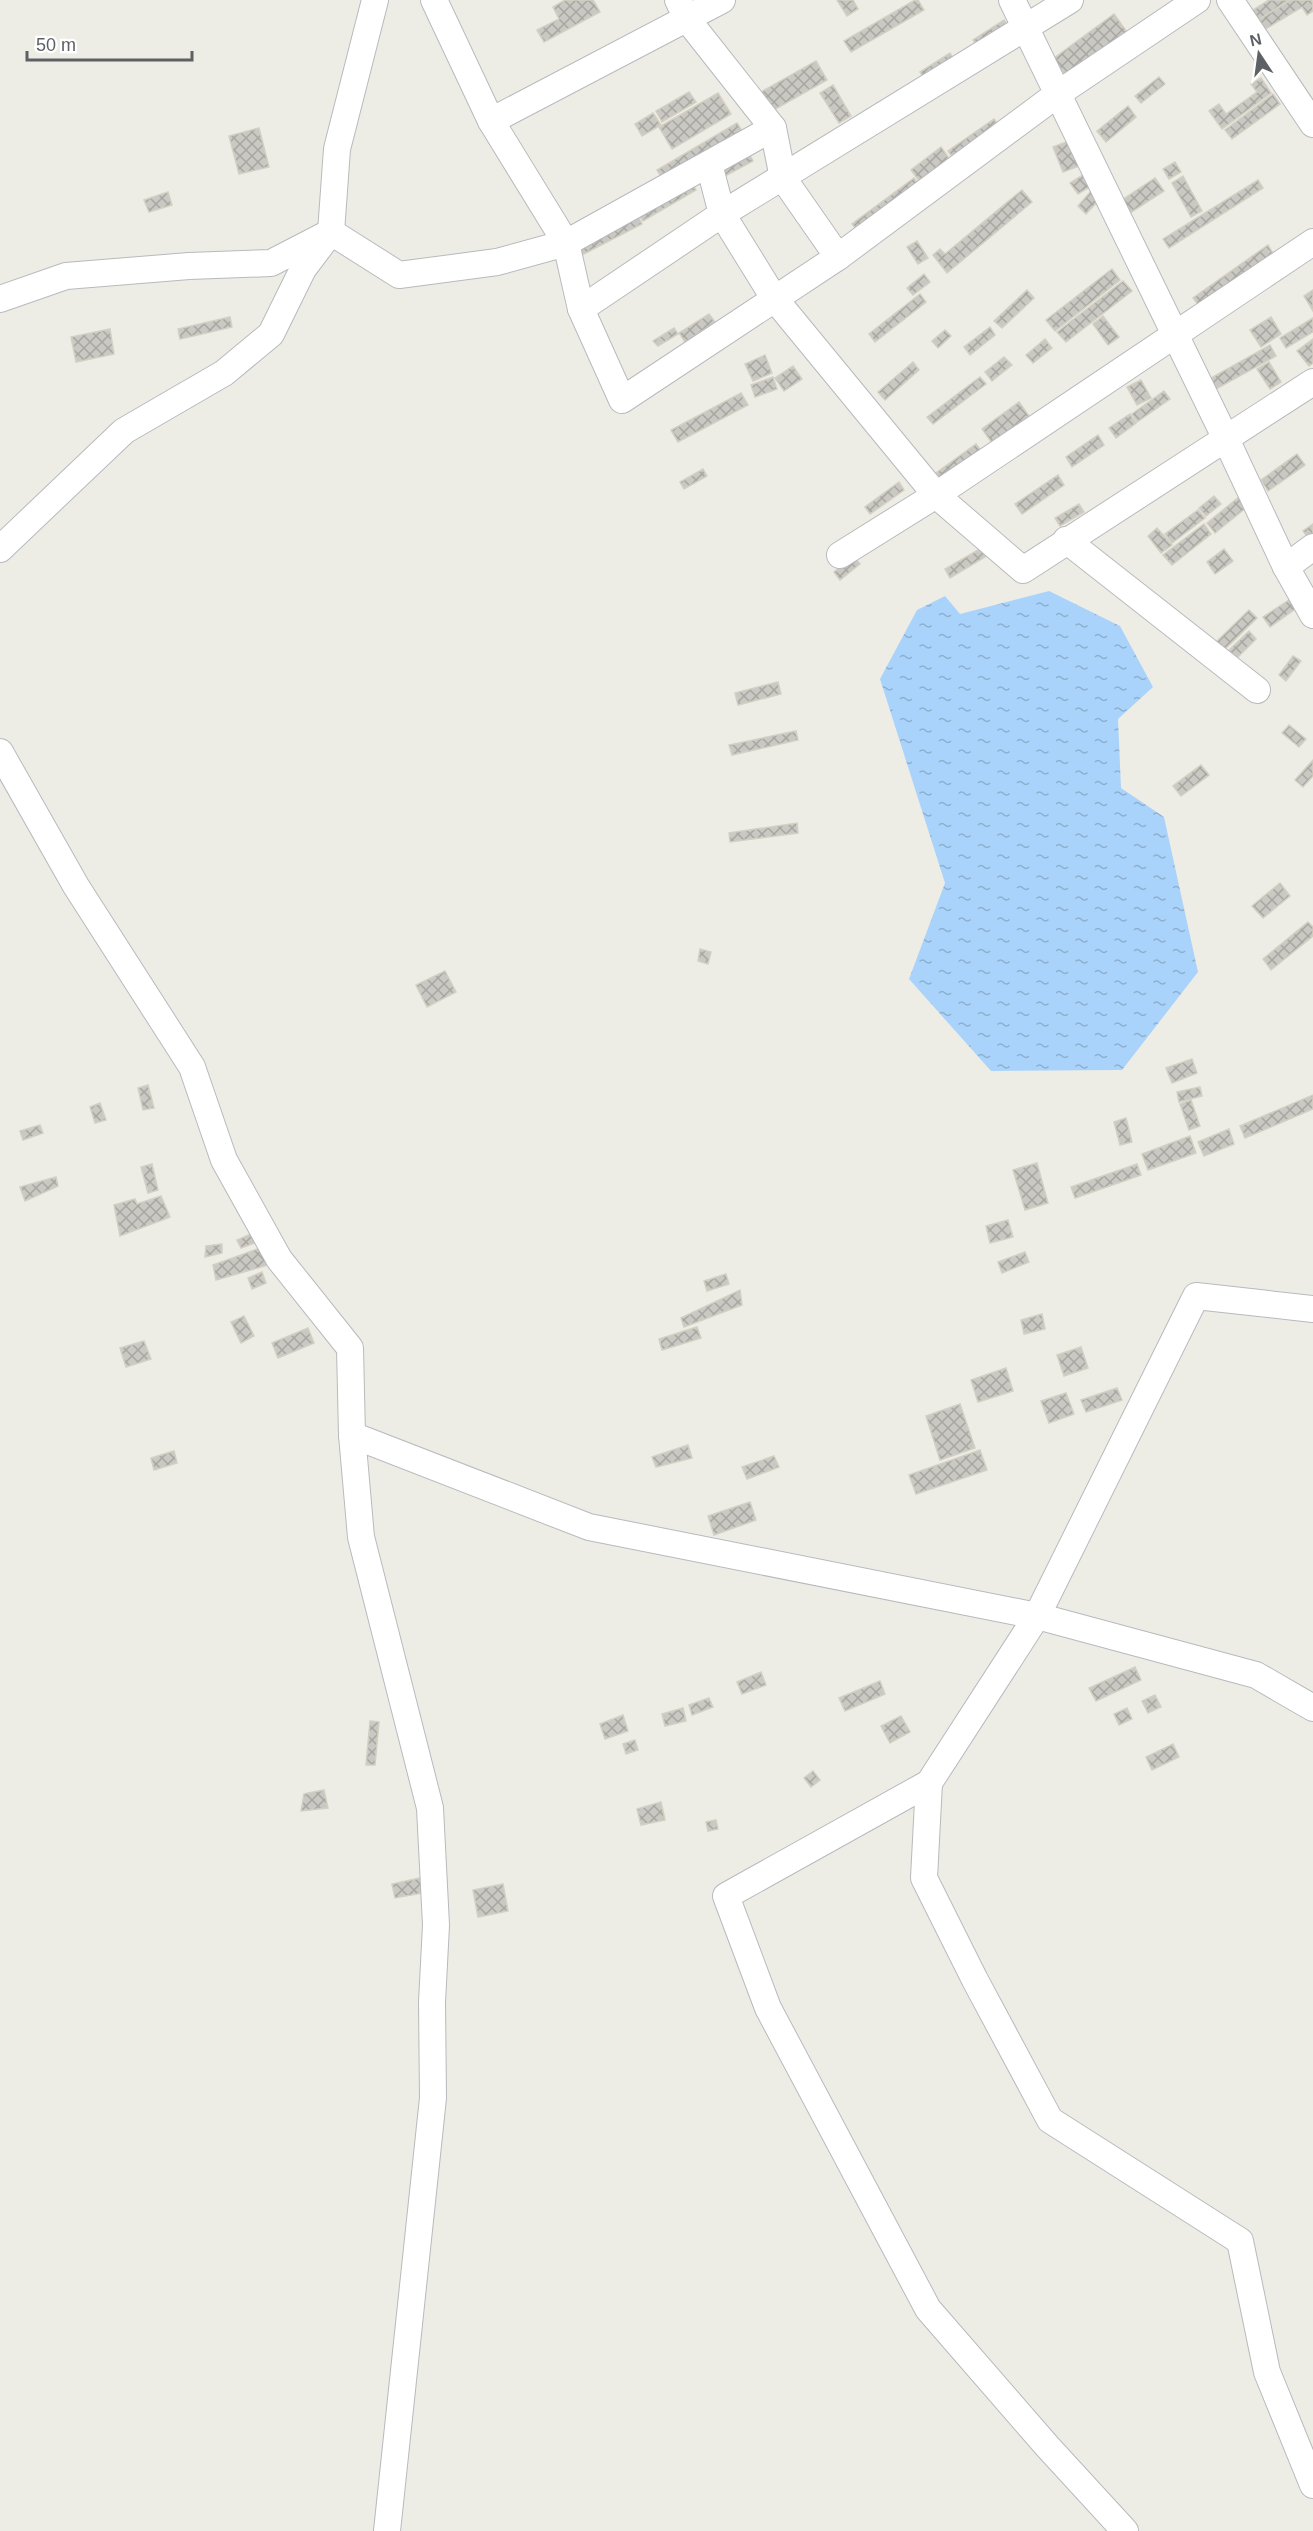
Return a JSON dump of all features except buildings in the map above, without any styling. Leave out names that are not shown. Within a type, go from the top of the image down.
[{"type":"street","points":[[0,549],[124,431],[224,373],[271,334],[303,269],[331,232],[337,149],[375,0]]},
{"type":"street","points":[[434,0],[491,121],[566,243],[581,309],[622,400],[838,257],[1059,93],[1197,0]]},
{"type":"street","points":[[491,121],[682,9],[722,0]]},
{"type":"street","points":[[1012,0],[1059,93],[1286,567],[1313,615]]},
{"type":"street","points":[[581,309],[722,214],[1070,0]]},
{"type":"street","points":[[1230,0],[1313,124]]},
{"type":"street","points":[[682,9],[773,128],[783,178],[838,257]]},
{"type":"street","points":[[331,232],[399,275],[496,262],[566,243],[773,128]]},
{"type":"street","points":[[709,164],[722,214],[774,298],[936,495],[1023,570],[1313,382]]},
{"type":"street","points":[[0,299],[66,276],[189,266],[271,263],[331,232]]},
{"type":"street","points":[[840,555],[936,495],[1313,242]]},
{"type":"street","points":[[1066,540],[1257,690]]},
{"type":"street","points":[[1286,567],[1313,547]]},
{"type":"street","points":[[0,752],[76,886],[192,1067],[224,1160],[279,1259],[350,1348],[352,1435],[361,1537],[430,1808],[436,1925],[432,2002],[433,2098],[387,2531]]},
{"type":"street","points":[[1125,2531],[1047,2446],[928,2309],[768,2008],[726,1896],[929,1783],[1037,1616],[1196,1296],[1313,1309]]},
{"type":"street","points":[[352,1435],[589,1527],[1037,1616],[1256,1676],[1313,1708]]},
{"type":"street","points":[[929,1783],[924,1878],[975,1980],[1050,2120],[1240,2241],[1267,2372],[1313,2485]]},
{"type":"water","points":[[1049,591],[1120,626],[1153,687],[1118,719],[1121,788],[1164,817],[1198,972],[1122,1070],[991,1071],[909,979],[945,883],[880,679],[917,610],[945,596],[960,614]]}]
